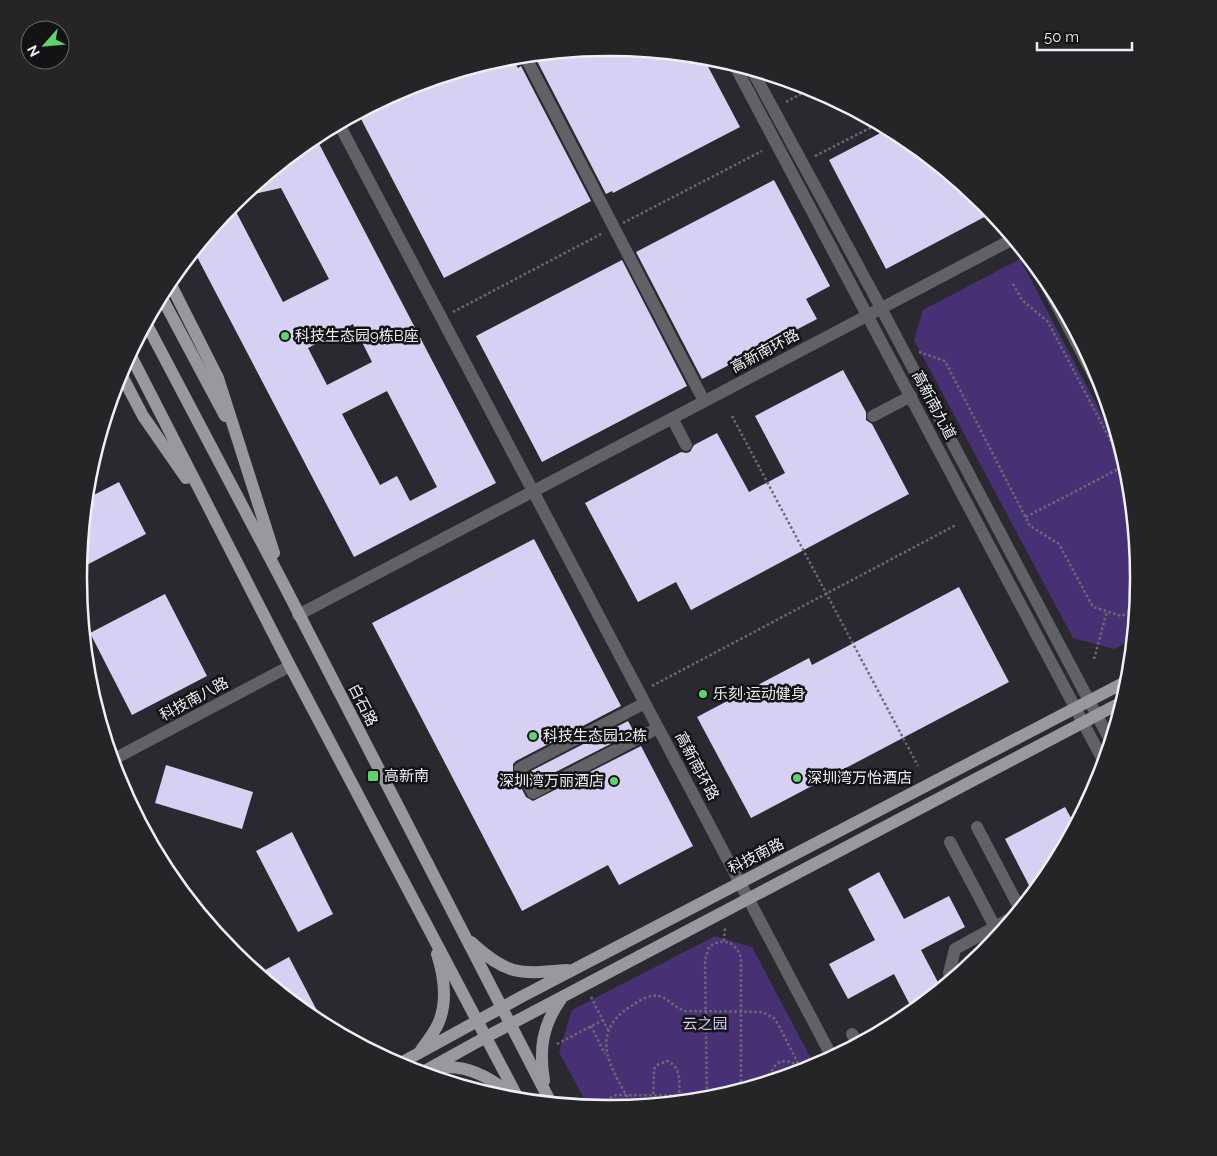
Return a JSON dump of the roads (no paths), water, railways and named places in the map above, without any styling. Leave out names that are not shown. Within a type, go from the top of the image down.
[{"type":"main road","points":[[174,289],[218,378],[283,583]]},
{"type":"main road","points":[[165,304],[241,446]]},
{"type":"main road","name":"白石路","points":[[150,330],[283,583],[547,1096]]},
{"type":"main road","points":[[134,362],[215,522],[513,1091]]},
{"type":"main road","points":[[125,381],[143,416],[215,522]]},
{"type":"main road","name":"科技南路","points":[[408,1059],[501,1007],[1119,685]]},
{"type":"main road","points":[[430,1068],[1114,707]]},
{"type":"main road","points":[[419,1053],[438,1024],[444,998],[444,984],[429,928]]},
{"type":"main road","points":[[465,937],[487,957],[510,970],[537,972],[574,969]]},
{"type":"main road","points":[[548,1096],[541,1066],[542,1043],[551,1013],[563,997]]},
{"type":"main road","points":[[433,1069],[444,1066],[457,1067],[480,1073],[505,1090]]},
{"type":"street","points":[[528,63],[704,401]]},
{"type":"street","name":"高新南九道","points":[[739,73],[1100,754]]},
{"type":"street","name":"高新南九道","points":[[756,78],[881,308],[1106,734]]},
{"type":"street","points":[[341,130],[532,491]]},
{"type":"street","name":"高新南环路","points":[[298,615],[1007,242]]},
{"type":"street","points":[[873,416],[911,396]]},
{"type":"street","points":[[672,418],[686,445]]},
{"type":"street","name":"高新南环路","points":[[532,491],[829,1051]]},
{"type":"street","name":"科技南八路","points":[[118,757],[290,666]]},
{"type":"street","points":[[645,703],[520,768],[533,793],[658,728]]},
{"type":"street","points":[[977,827],[1017,903]]},
{"type":"street","points":[[948,974],[954,948],[995,927],[950,842]]},
{"type":"place","name":"科技生态园9栋B座","points":[[285,336]]},
{"type":"place","name":"乐刻·运动健身","points":[[703,694]]},
{"type":"place","name":"科技生态园12栋","points":[[533,736]]},
{"type":"place","name":"高新南","points":[[373,776]]},
{"type":"place","name":"深圳湾万怡酒店","points":[[797,778]]},
{"type":"place","name":"深圳湾万丽酒店","points":[[614,781]]},
{"type":"park label","name":"云之园","points":[[705,1024]]}]
